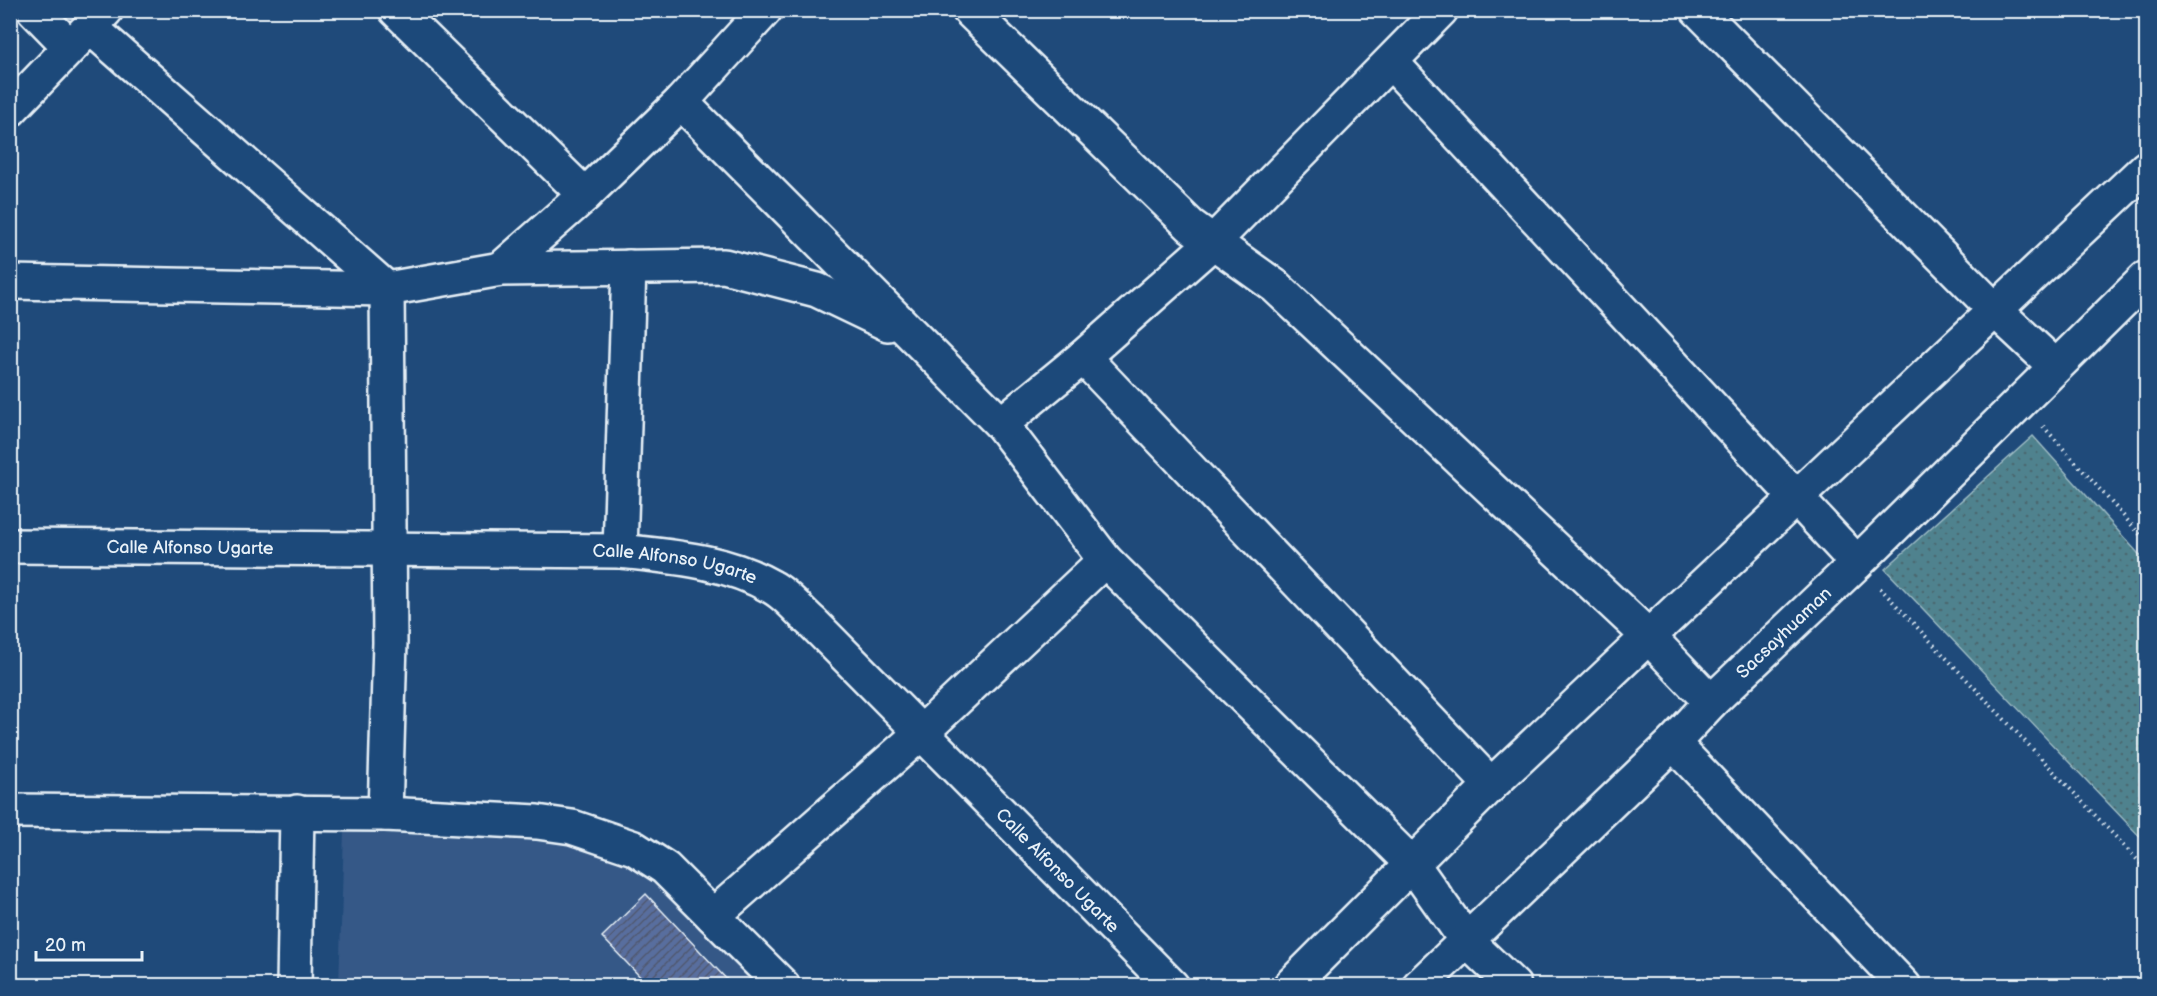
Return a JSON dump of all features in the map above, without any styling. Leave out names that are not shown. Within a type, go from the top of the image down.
[{"type":"street","points":[[34,10],[89,28],[387,289],[390,547],[385,814]]},
{"type":"street","points":[[396,10],[585,195]]},
{"type":"street","points":[[501,269],[585,195],[681,102],[765,10]]},
{"type":"street","points":[[969,10],[1191,226],[1275,286],[1648,636],[1711,702]]},
{"type":"street","points":[[1001,424],[1083,357],[1212,242],[1441,10]]},
{"type":"street","points":[[1698,10],[1995,310],[2055,366]]},
{"type":"street","points":[[10,110],[89,28]]},
{"type":"street","points":[[1391,62],[1857,563]]},
{"type":"street","points":[[681,102],[909,334],[1001,424],[1105,560],[1413,865],[1466,940],[1514,986]]},
{"type":"street","points":[[1290,986],[1491,785],[2146,168]]},
{"type":"street","points":[[10,282],[387,289],[501,269],[724,266],[770,276],[817,290],[909,334]]},
{"type":"street","points":[[620,551],[628,267]]},
{"type":"street","name":"Sacsayhuaman","points":[[1419,986],[1673,743],[1711,702],[1857,563],[2146,278]]},
{"type":"street","points":[[1083,357],[1491,785]]},
{"type":"street","name":"Calle Alfonso Ugarte","points":[[10,546],[390,547],[620,551],[690,559],[730,568],[773,587],[813,624],[1172,986]]},
{"type":"street","points":[[713,916],[921,733],[1105,560]]},
{"type":"street","points":[[1673,743],[1904,986]]},
{"type":"street","points":[[10,811],[385,814],[537,822],[598,834],[634,848],[665,868],[783,986]]},
{"type":"street","points":[[294,986],[297,812]]},
{"type":"path","points":[[2021,402],[2146,541]]},
{"type":"path","points":[[1857,563],[2146,869]]},
{"type":"shaded area","points":[[344,831],[592,844],[644,869],[757,985],[339,986]]},
{"type":"green space","points":[[2033,436],[2146,562],[2146,843],[1885,569]]},
{"type":"building","points":[[646,894],[733,986],[649,986],[602,937]]}]
